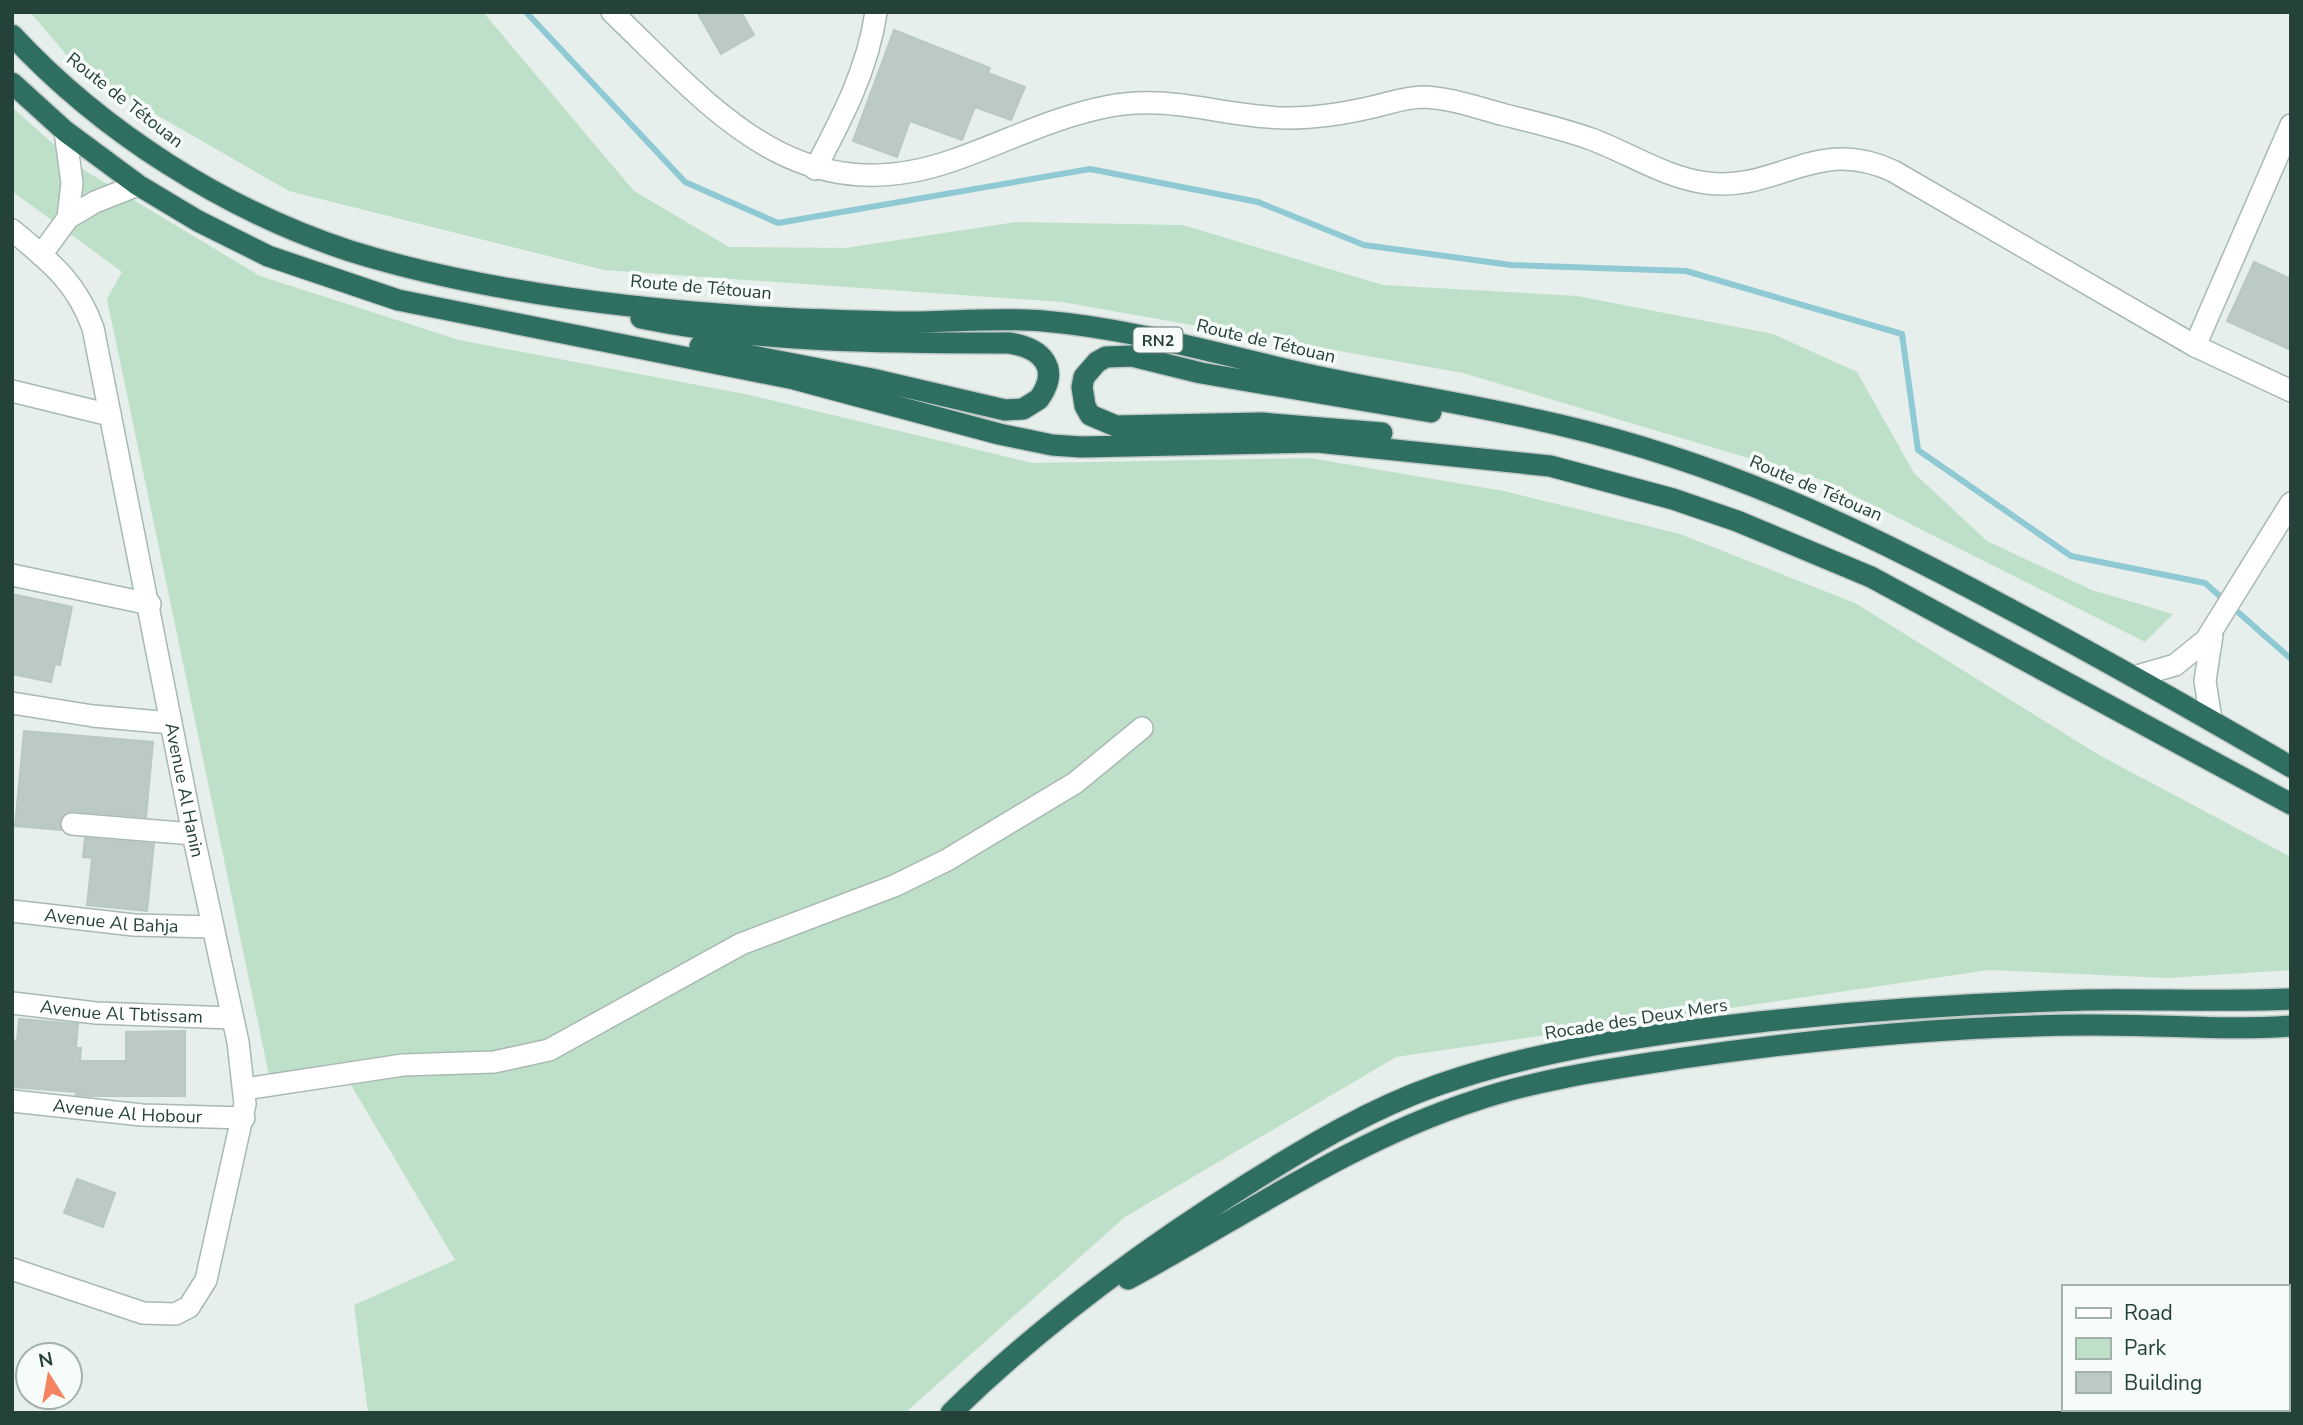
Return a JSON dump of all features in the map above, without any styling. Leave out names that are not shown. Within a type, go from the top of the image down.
[{"type":"highway","name":"Route de Tétouan","points":[[12,35],[76,95],[143,147],[205,186],[261,215],[346,249],[419,270],[527,290],[655,307],[792,318],[912,322],[1012,319],[1082,325],[1559,425],[1689,461],[1826,514],[1885,542],[2137,676],[2291,767]]},
{"type":"highway","points":[[12,83],[65,131],[138,185],[198,221],[268,256],[398,300],[794,379],[999,434],[1052,445],[1081,447],[1317,442],[1550,466]]},
{"type":"highway","points":[[493,321],[729,351],[872,379],[1005,410],[1032,405],[1047,383],[1046,365],[1042,357],[1025,346],[819,340],[738,333],[645,319],[527,290]]},
{"type":"highway","points":[[1559,425],[1366,402],[1201,373],[1132,356],[1106,357],[1097,362],[1084,377],[1082,387],[1085,406],[1090,415],[1116,426],[1262,423],[1351,429],[1417,438],[1550,466],[1673,499],[1737,521],[1849,567],[2132,716],[2291,804]]},
{"type":"highway","name":"Rocade des Deux Mers","points":[[951,1413],[1059,1317],[1189,1221],[1347,1126],[1433,1087],[1500,1066],[1634,1039],[1853,1012],[1968,1004],[2090,1000],[2291,999]]},
{"type":"highway","name":"Rocade des Deux Mers","points":[[1059,1317],[1289,1187],[1397,1132],[1475,1100],[1542,1083],[1720,1053],[1969,1029],[2084,1025],[2291,1026]]},
{"type":"street","points":[[612,12],[730,123],[767,147],[815,169],[844,174],[882,175],[917,170],[954,160],[1053,120],[1114,105],[1158,102],[1288,118],[1321,116],[1400,99],[1440,98],[1591,139],[1673,174],[1703,183],[1728,185],[1759,180],[1825,158],[1860,159],[1878,164],[2195,346],[2291,391]]},
{"type":"street","points":[[815,169],[849,104],[866,58],[876,12]]},
{"type":"street","points":[[2195,346],[2291,125]]},
{"type":"street","points":[[65,131],[72,183],[68,218]]},
{"type":"street","points":[[41,255],[68,218],[102,198],[138,185]]},
{"type":"street","name":"Avenue Al Hanin","points":[[12,1269],[159,1315],[175,1314],[190,1307],[206,1280],[244,1118],[245,1089],[88,312],[66,276],[41,255],[14,238]]},
{"type":"street","points":[[12,391],[110,415]]},
{"type":"street","points":[[2137,676],[2175,665],[2196,650],[2223,613],[2291,503]]},
{"type":"street","points":[[12,575],[149,604]]},
{"type":"street","points":[[2211,720],[2205,681],[2207,655],[2223,613]]},
{"type":"street","points":[[13,710],[172,723]]},
{"type":"street","points":[[245,1089],[403,1065],[504,1061],[549,1050],[741,944],[894,886],[947,860],[1074,783],[1142,728]]},
{"type":"street","points":[[72,824],[193,834]]},
{"type":"street","name":"Avenue Al Bahja","points":[[12,911],[134,925],[212,928]]},
{"type":"street","name":"Avenue Al Tbtissam","points":[[12,1003],[96,1013],[232,1018]]},
{"type":"street","name":"Avenue Al Hobour","points":[[12,1101],[142,1115],[244,1118]]},
{"type":"green space","points":[[30,12],[483,12],[634,191],[729,247],[845,248],[1016,222],[1183,225],[1383,285],[1577,296],[1773,334],[1857,372],[1914,473],[1987,541],[2092,590],[2173,614],[2145,642],[1825,481],[1463,373],[1062,302],[604,270],[289,191],[80,71]]},
{"type":"green space","points":[[12,107],[79,167],[260,276],[459,340],[745,394],[1033,463],[1310,458],[1504,491],[1680,534],[1855,603],[2099,755],[2291,857],[2291,970],[2167,978],[1989,970],[1396,1057],[1125,1217],[905,1413],[368,1413],[354,1305],[455,1260],[348,1080],[270,1080],[107,299],[122,272],[12,191]]},
{"type":"building","points":[[697,12],[741,12],[754,35],[721,54]]},
{"type":"building","points":[[894,30],[990,68],[988,73],[1025,87],[1011,120],[975,107],[962,140],[910,121],[897,157],[853,141]]},
{"type":"building","points":[[2254,262],[2291,279],[2291,350],[2227,321]]},
{"type":"building","points":[[12,594],[72,607],[60,665],[55,664],[51,682],[12,674]]},
{"type":"building","points":[[24,731],[153,742],[146,817],[72,811],[61,817],[61,830],[15,826]]},
{"type":"building","points":[[85,838],[154,844],[147,911],[87,905],[92,858],[83,857]]},
{"type":"building","points":[[19,1019],[78,1024],[76,1048],[81,1048],[80,1061],[126,1061],[126,1032],[185,1031],[185,1096],[90,1096],[76,1095],[76,1092],[12,1087],[12,1040],[17,1041]]},
{"type":"building","points":[[77,1179],[115,1193],[103,1227],[64,1213]]},
{"type":"waterway","points":[[526,12],[685,182],[778,223],[1090,169],[1258,202],[1364,245],[1511,265],[1686,271],[1902,334],[1918,450],[2071,556],[2205,583],[2291,659]]}]
